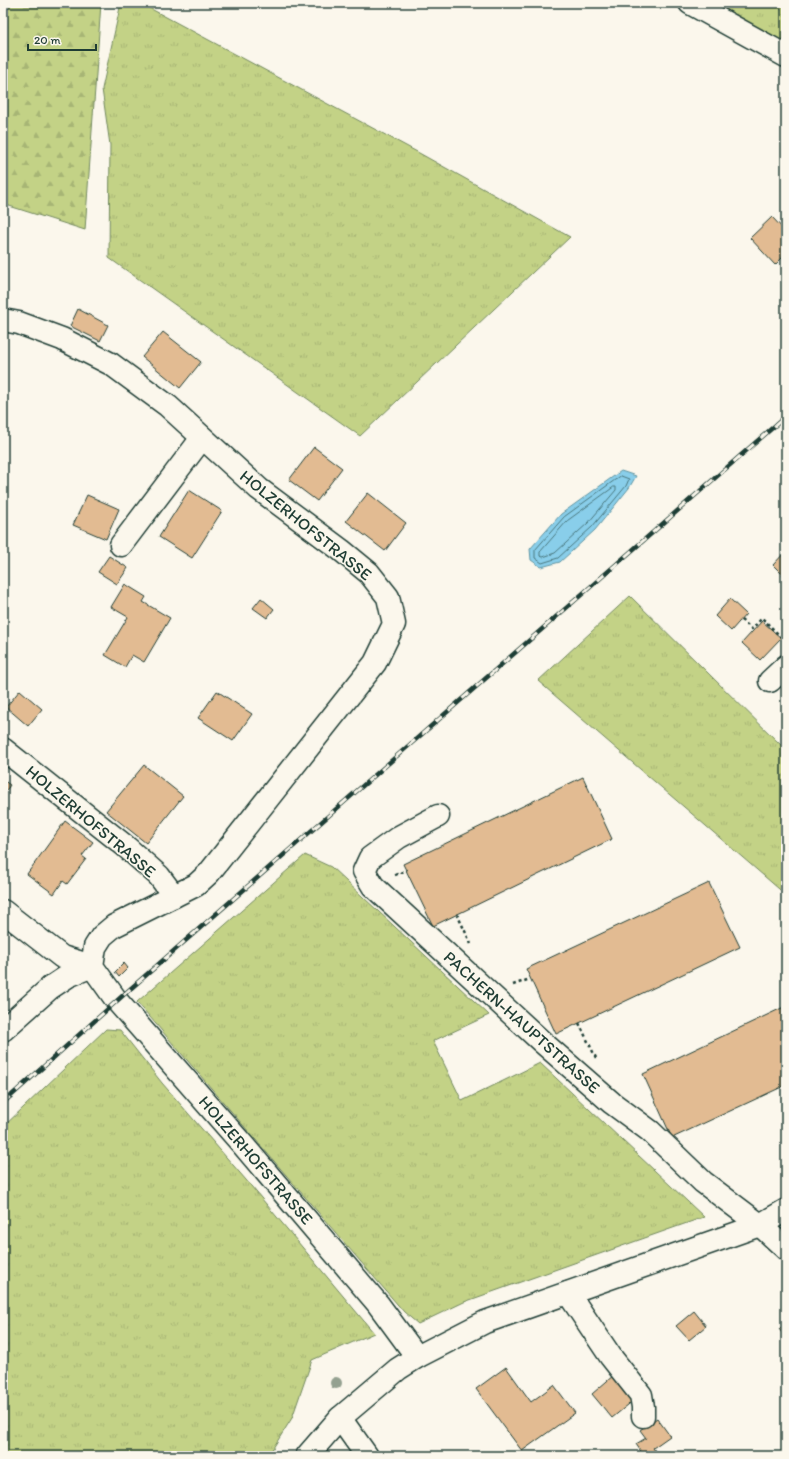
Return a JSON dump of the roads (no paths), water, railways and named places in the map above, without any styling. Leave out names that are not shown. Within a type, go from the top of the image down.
[{"type":"street","points":[[690,3],[786,56]]},
{"type":"street","name":"HOLZERHOFSTRASSE","points":[[4,322],[19,323],[62,339],[111,364],[168,406],[259,489],[341,550],[369,573],[388,597],[394,624],[375,663],[214,868],[196,885],[114,926],[102,936],[95,947],[92,966],[117,1001],[243,1145],[378,1304],[398,1329],[417,1357]]},
{"type":"street","points":[[121,545],[202,438]]},
{"type":"street","points":[[770,682],[786,666]]},
{"type":"street","name":"HOLZERHOFSTRASSE","points":[[3,749],[124,845],[159,876],[174,896]]},
{"type":"street","name":"PACHERN-HAUPTSTRASSE","points":[[438,816],[399,836],[370,858],[364,871],[373,886],[529,1030],[600,1093],[650,1131],[703,1182],[760,1225]]},
{"type":"street","points":[[3,911],[62,957],[92,966]]},
{"type":"street","points":[[3,1030],[50,988],[68,976],[92,966]]},
{"type":"street","points":[[307,1456],[340,1418],[398,1369],[417,1357],[485,1322],[760,1225],[786,1210]]},
{"type":"street","points":[[760,1225],[786,1249]]},
{"type":"street","points":[[568,1293],[611,1357],[640,1395],[643,1407],[643,1416]]},
{"type":"street","points":[[340,1418],[367,1456]]},
{"type":"water","points":[[621,471],[636,476],[629,488],[595,530],[560,562],[541,567],[531,560],[530,549],[561,514]]},
{"type":"railway","points":[[3,1103],[129,990],[786,416]]}]
